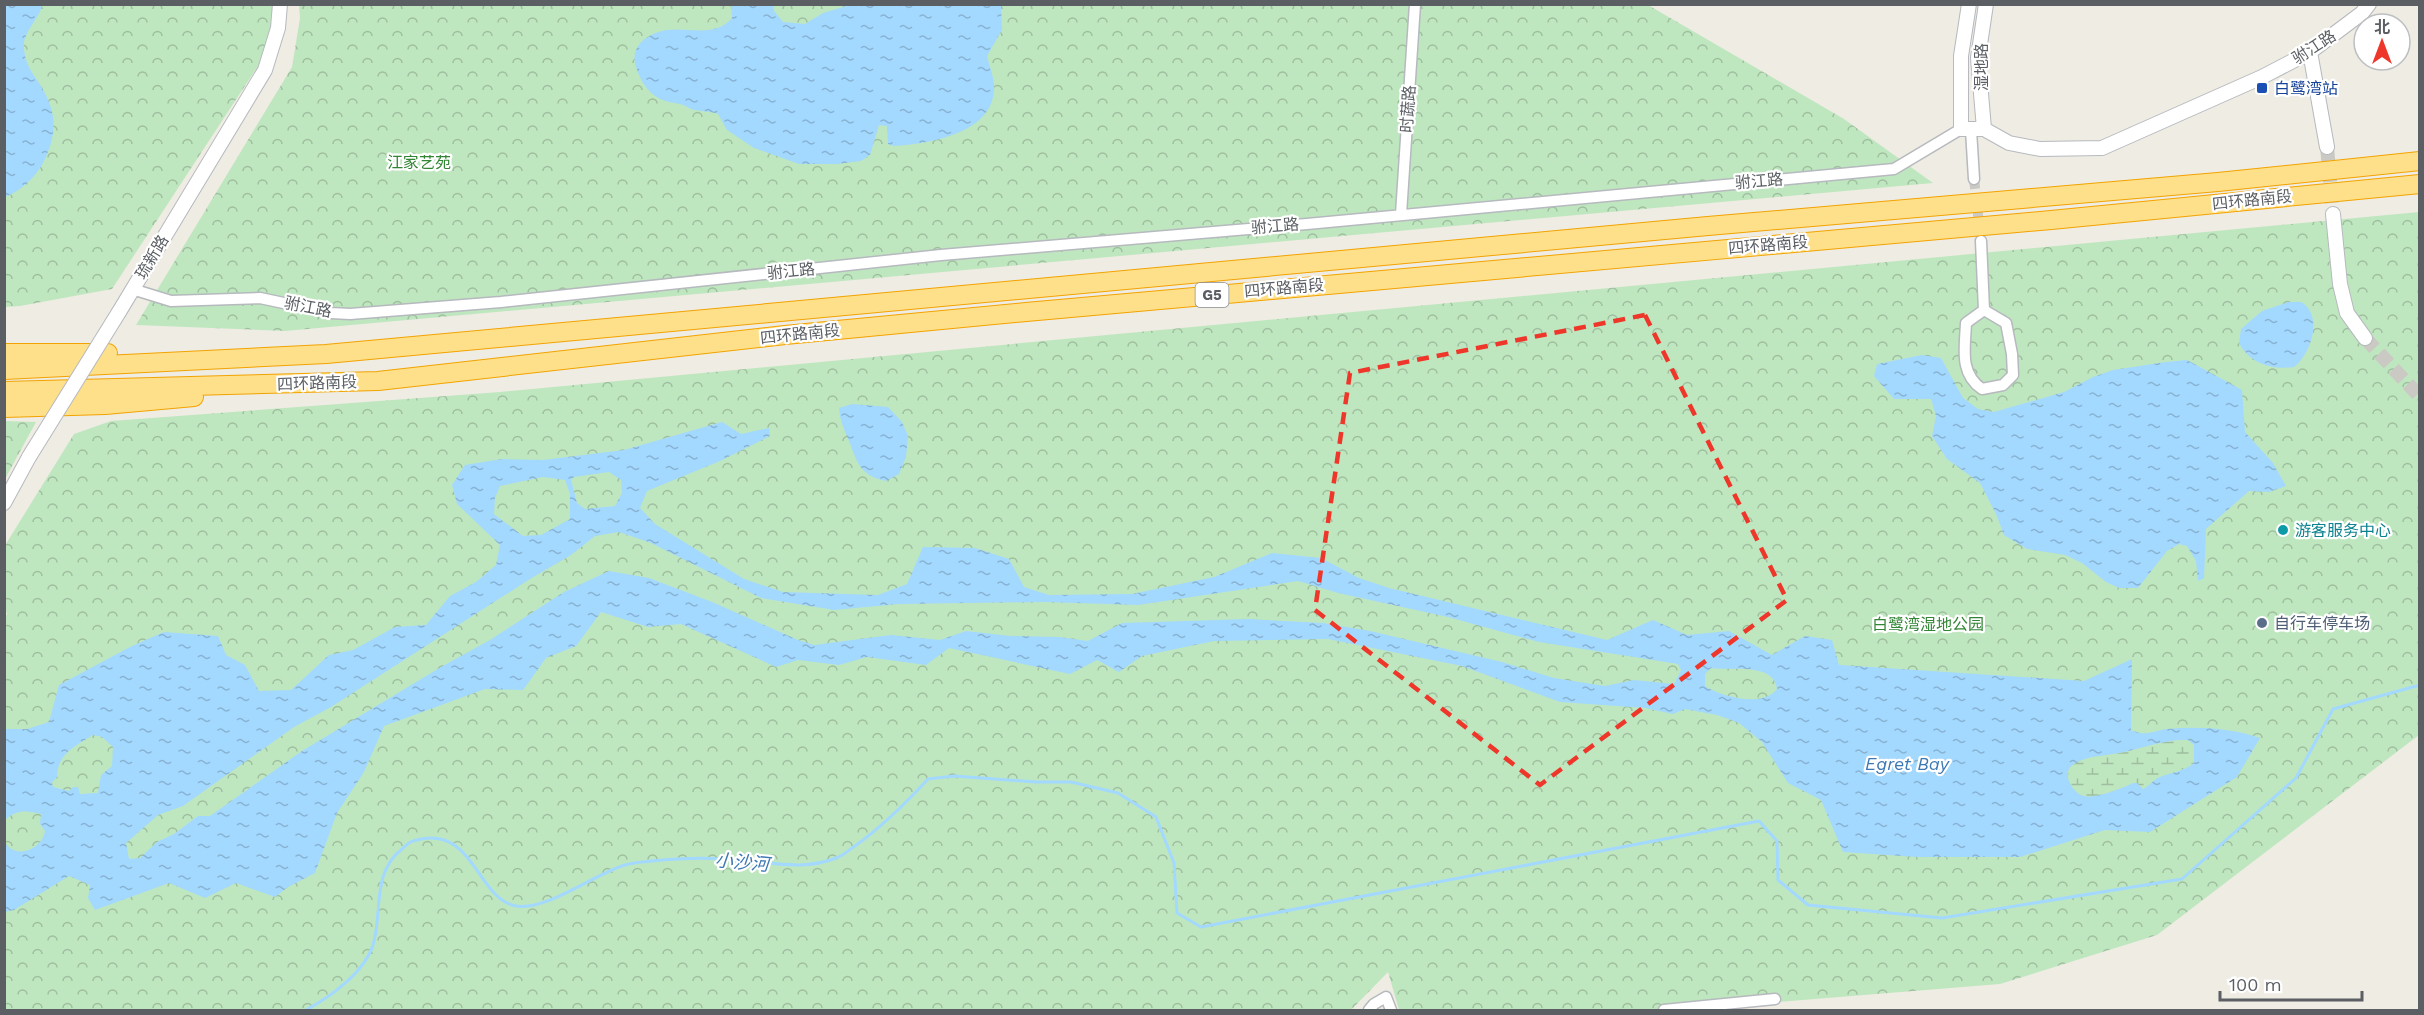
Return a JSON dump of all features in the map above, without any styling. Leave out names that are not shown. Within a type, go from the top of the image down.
[{"type":"highway","name":"四环路南段","points":[[4,370],[326,354],[1708,226],[2218,182],[2420,160]]},
{"type":"highway","name":"四环路南段","points":[[4,391],[378,381],[785,335],[2051,220],[2420,184]]},
{"type":"highway","points":[[2348,191],[2420,189]]},
{"type":"highway","points":[[4,353],[326,354]]},
{"type":"highway","points":[[4,408],[105,405],[378,381]]},
{"type":"street","name":"琉新路","points":[[4,503],[29,457],[265,70],[278,28],[280,4]]},
{"type":"street","name":"时蔬路","points":[[1401,214],[1415,4]]},
{"type":"street","name":"湿地路","points":[[1969,4],[1961,56],[1972,129]]},
{"type":"street","name":"湿地路","points":[[1972,129],[1978,58],[1986,4]]},
{"type":"street","name":"驸江路","points":[[132,290],[171,301],[260,298],[331,313],[350,314],[501,302],[941,255],[1894,169],[1972,129],[2008,143],[2040,149],[2102,148],[2262,77],[2310,52],[2362,13],[2369,4]]},
{"type":"street","points":[[2310,52],[2327,147]]},
{"type":"street","points":[[1972,129],[1974,178]]},
{"type":"street","points":[[2333,214],[2340,284],[2347,313],[2365,338]]},
{"type":"street","points":[[1981,241],[1984,310]]},
{"type":"street","points":[[1984,310],[2006,323],[2012,354],[2013,375],[2003,385],[1982,388],[1972,382],[1964,362],[1966,323],[1984,310]]},
{"type":"street","points":[[1369,1011],[1374,1004],[1386,997],[1391,1011]]},
{"type":"street","points":[[1664,1011],[1775,999]]},
{"type":"highlighted area","points":[[1645,315],[1787,600],[1540,785],[1315,610],[1350,373]]},
{"type":"green space","points":[[4,5],[274,5],[269,36],[258,66],[112,289],[5,307]]},
{"type":"green space","name":"江家艺苑","points":[[299,5],[1648,5],[1844,119],[1933,183],[285,331],[136,325],[292,67],[300,18]]},
{"type":"green space","name":"白鹭湾湿地公园","points":[[2419,212],[2419,735],[2157,935],[2000,984],[1679,1010],[1399,1010],[1388,972],[1351,1010],[5,1010],[4,619],[7,614],[4,605],[4,547],[74,434],[111,421],[500,392]]},
{"type":"green space","points":[[4,421],[36,422],[5,479]]},
{"type":"green space","points":[[2178,740],[2188,740],[2194,745],[2194,763],[2182,770],[2158,778],[2143,789],[2133,783],[2089,797],[2075,791],[2069,782],[2068,772],[2079,761]]},
{"type":"water","points":[[5,4],[42,5],[24,41],[24,52],[28,66],[45,93],[54,122],[52,141],[41,167],[22,187],[5,197]]},
{"type":"water","points":[[731,5],[773,5],[774,11],[783,22],[805,24],[823,13],[850,5],[1001,5],[1002,30],[987,56],[994,81],[993,97],[988,110],[979,120],[967,129],[952,135],[922,143],[894,146],[888,144],[887,126],[879,125],[870,155],[861,161],[837,164],[799,164],[754,148],[727,130],[718,114],[694,110],[657,97],[644,84],[638,73],[635,53],[647,37],[667,30],[718,28],[732,18]]},
{"type":"water","points":[[2289,302],[2301,302],[2312,316],[2312,335],[2306,353],[2294,367],[2270,366],[2255,361],[2239,343],[2241,329],[2262,311]]},
{"type":"water","points":[[1922,355],[1941,358],[1963,398],[1978,409],[1994,412],[2064,392],[2093,377],[2113,370],[2187,360],[2242,390],[2245,432],[2273,463],[2286,486],[2269,492],[2249,491],[2206,529],[2204,578],[2198,581],[2196,561],[2187,546],[2179,544],[2167,551],[2138,588],[2119,588],[2106,582],[2082,563],[2065,555],[2027,549],[2004,535],[1980,483],[1947,459],[1932,436],[1936,416],[1931,399],[1894,399],[1874,376],[1877,364]]},
{"type":"water","points":[[852,404],[888,407],[902,422],[908,436],[906,457],[899,474],[886,481],[863,470],[843,427],[839,412],[839,408]]},
{"type":"water","name":"Egret Bay","points":[[722,422],[741,434],[769,428],[770,436],[720,461],[647,491],[640,508],[655,524],[744,579],[783,592],[878,595],[907,584],[923,547],[975,548],[1009,559],[1024,587],[1049,595],[1132,594],[1214,577],[1272,553],[1321,558],[1359,578],[1389,588],[1607,640],[1653,620],[1687,635],[1729,631],[1772,655],[1805,636],[1832,640],[1839,665],[2084,681],[2132,659],[2131,730],[2145,733],[2167,729],[2202,728],[2238,732],[2260,738],[2237,777],[2150,832],[2105,830],[2020,857],[1917,857],[1843,852],[1821,800],[1788,783],[1762,742],[1739,723],[1717,715],[1685,709],[1673,714],[1645,708],[1560,702],[1462,666],[1328,639],[1214,641],[1142,656],[1119,672],[1097,660],[1070,674],[949,648],[926,665],[867,657],[839,665],[798,660],[776,667],[681,624],[648,627],[601,612],[576,646],[546,658],[523,690],[485,689],[384,726],[364,772],[337,813],[315,873],[288,887],[275,897],[236,883],[205,898],[169,883],[95,910],[88,898],[90,885],[69,876],[14,910],[5,912],[5,843],[16,851],[28,850],[39,843],[45,831],[40,824],[41,814],[22,812],[13,814],[5,820],[5,729],[27,729],[49,722],[59,685],[130,647],[164,632],[218,636],[226,655],[245,665],[259,691],[291,690],[329,655],[353,650],[395,627],[426,625],[450,596],[476,582],[496,565],[500,545],[457,504],[452,485],[465,465],[502,459],[543,460],[624,450]],"holes":[[[609,472],[621,480],[622,493],[615,506],[585,509],[577,503],[571,480],[574,477]],[[543,477],[565,480],[570,494],[570,519],[541,535],[523,536],[494,514],[495,498],[500,486]],[[619,532],[651,543],[761,598],[834,610],[899,604],[1045,602],[1138,605],[1298,581],[1338,593],[1448,617],[1539,642],[1678,664],[1681,670],[1674,684],[1634,680],[1605,686],[1554,678],[1502,662],[1370,631],[1323,623],[1248,619],[1122,623],[1088,641],[966,631],[940,640],[891,635],[814,645],[649,578],[609,571],[564,592],[490,640],[302,751],[210,816],[198,816],[174,834],[157,842],[140,858],[129,859],[126,843],[158,815],[183,806],[294,727],[331,707],[571,555],[595,536]],[[1711,668],[1740,669],[1760,671],[1768,675],[1774,680],[1777,689],[1771,695],[1762,698],[1742,699],[1721,694],[1705,686],[1705,674]],[[93,735],[102,737],[113,747],[112,766],[101,775],[98,793],[80,794],[78,787],[73,787],[69,791],[53,787],[52,782],[57,777],[60,762],[80,743]],[[2188,740],[2194,745],[2194,763],[2182,770],[2158,778],[2143,789],[2137,783],[2133,783],[2089,797],[2075,791],[2069,782],[2068,772],[2079,761],[2164,742]]]},
{"type":"waterway","name":"小沙河","points":[[306,1010],[345,983],[369,955],[376,932],[382,881],[386,869],[392,859],[412,842],[433,838],[449,842],[462,851],[491,890],[502,900],[516,906],[528,906],[556,898],[628,864],[694,858],[787,865],[824,862],[841,856],[865,838],[928,779],[954,776],[1071,782],[1118,793],[1156,817],[1174,863],[1177,913],[1201,927],[1759,821],[1777,841],[1778,880],[1808,905],[1942,918],[2182,879],[2296,778],[2333,709],[2420,685]]},
{"type":"tunnel","points":[[2327,147],[2333,214]]},
{"type":"tunnel","points":[[1974,179],[1980,232]]},
{"type":"tunnel","points":[[2365,338],[2420,397]]},
{"type":"place","name":"白鹭湾站","points":[[2262,88]]},
{"type":"place","name":"游客服务中心","points":[[2283,530]]},
{"type":"place","name":"自行车停车场","points":[[2262,623]]}]
